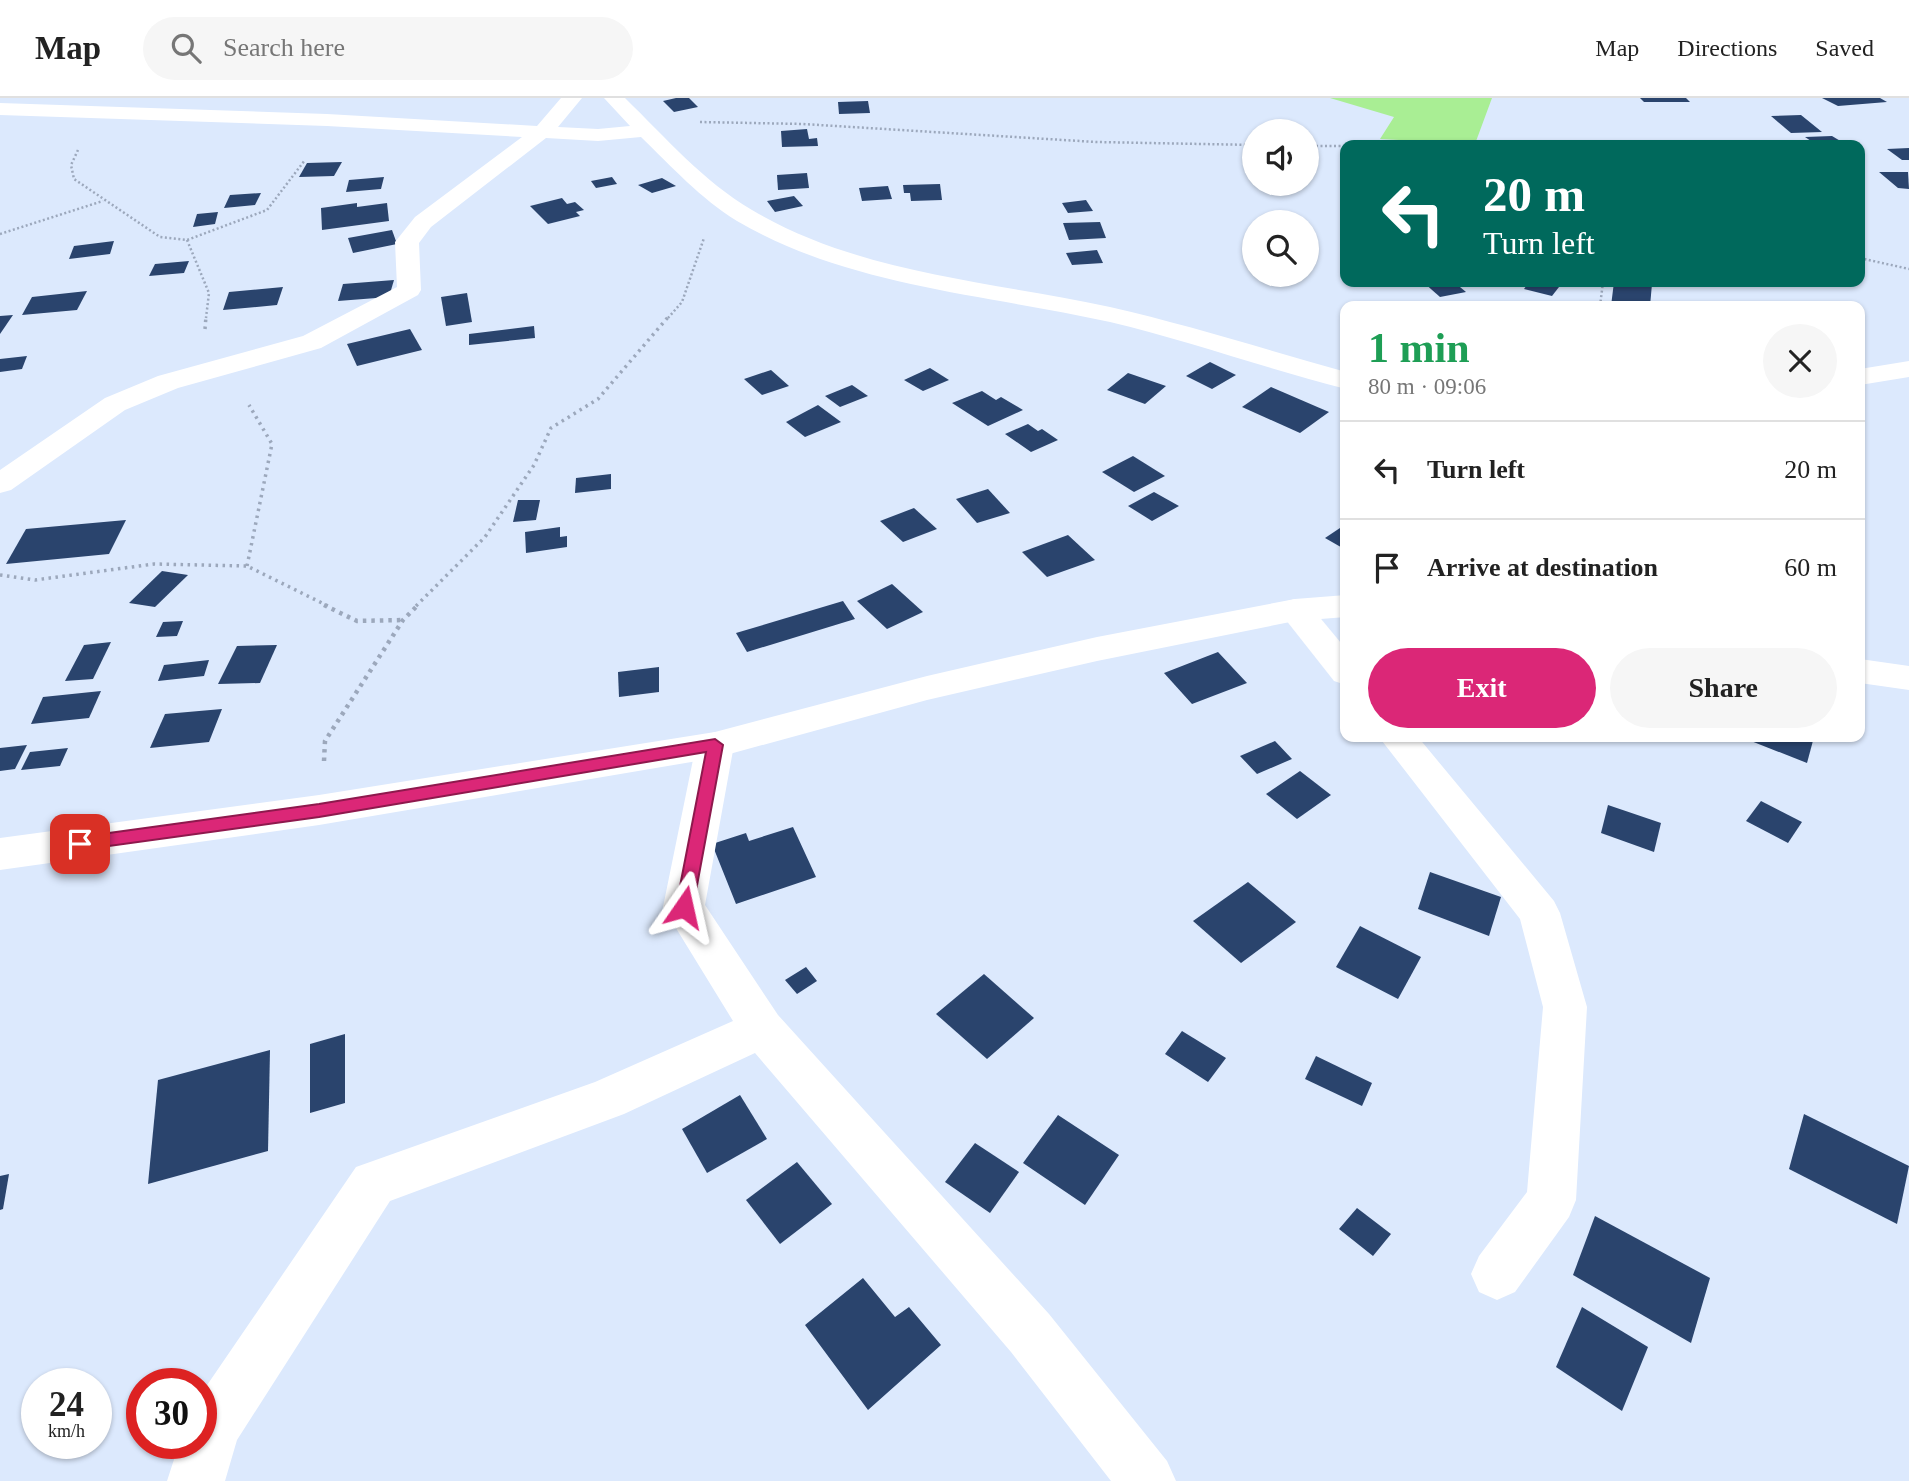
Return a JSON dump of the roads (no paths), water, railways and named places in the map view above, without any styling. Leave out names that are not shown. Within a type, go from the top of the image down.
[{"type":"street","points":[[0,484],[115,404],[168,382],[312,342],[410,290],[407,242],[424,222],[543,131],[572,98]]},
{"type":"street","points":[[614,98],[723,200],[744,215],[824,252],[904,273],[1112,316],[1340,379]]},
{"type":"street","points":[[0,109],[77,114],[327,120],[598,135],[647,130]]},
{"type":"street","points":[[1865,376],[1909,369]]},
{"type":"street","points":[[0,855],[319,810],[715,745],[927,688],[1295,610],[1340,606]]},
{"type":"street","points":[[1295,610],[1340,666]]},
{"type":"street","points":[[1865,672],[1909,678]]},
{"type":"street","points":[[1401,742],[1539,913],[1565,1007],[1551,1200],[1497,1274]]},
{"type":"street","points":[[715,745],[684,907],[762,1029],[1030,1333],[1147,1481]]},
{"type":"street","points":[[197,1481],[212,1427],[373,1184],[607,1099],[762,1029]]}]
